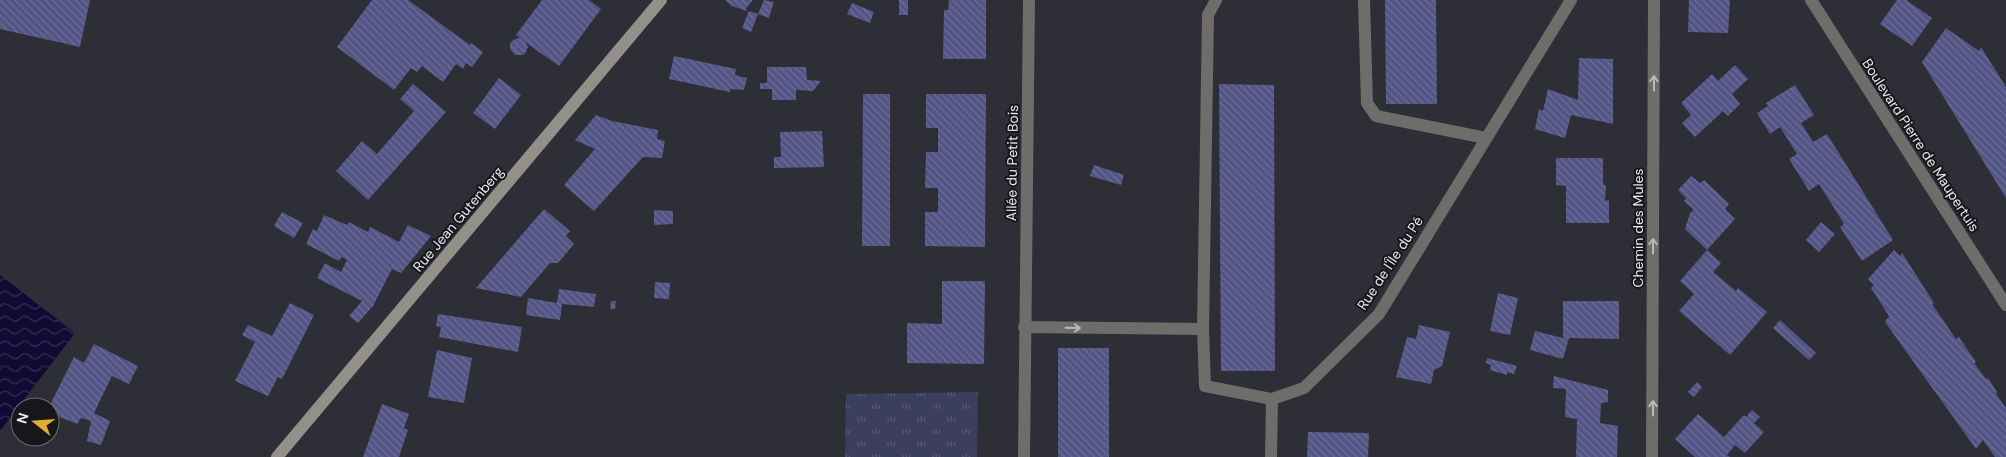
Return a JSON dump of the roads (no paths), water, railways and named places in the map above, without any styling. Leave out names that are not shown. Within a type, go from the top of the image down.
[{"type":"main road","name":"Rue Jean Gutenberg","points":[[277,457],[661,0]]},
{"type":"street","name":"Allée du Petit Bois","points":[[1024,327],[1029,0]]},
{"type":"street","name":"Rue de l'Île du Pé","points":[[1216,0],[1208,15],[1203,329],[1205,386],[1272,399],[1304,388],[1379,314],[1571,0]]},
{"type":"street","points":[[1364,0],[1367,103],[1376,116],[1486,138]]},
{"type":"street","name":"Chemin des Mules","points":[[1652,457],[1654,0]]},
{"type":"street","name":"Boulevard Pierre de Maupertuis","points":[[1811,0],[2006,305]]},
{"type":"street","points":[[1024,457],[1024,327],[1203,329]]},
{"type":"street","points":[[1271,457],[1272,399]]},
{"type":"water","points":[[0,275],[75,333],[26,397],[10,397],[10,418],[0,431]]}]
